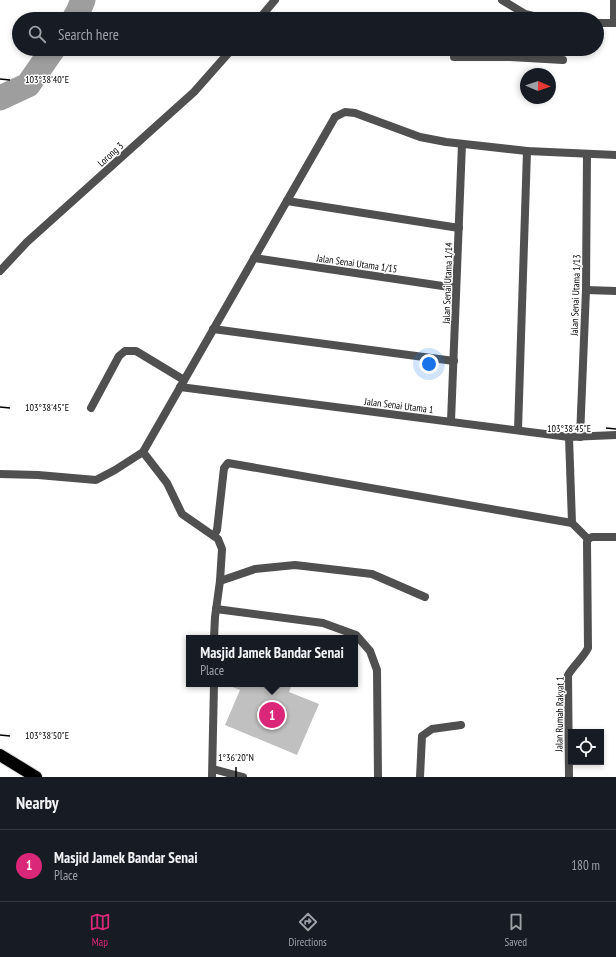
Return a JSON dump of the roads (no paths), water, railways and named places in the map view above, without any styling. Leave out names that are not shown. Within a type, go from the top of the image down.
[{"type":"highway","points":[[0,755],[36,777]]},
{"type":"street","points":[[264,12],[275,0]]},
{"type":"street","points":[[502,0],[518,12]]},
{"type":"street","points":[[604,23],[615,23],[614,0]]},
{"type":"street","name":"Lorong 3","points":[[0,272],[27,242],[194,92],[226,56]]},
{"type":"street","points":[[454,57],[563,60]]},
{"type":"street","points":[[0,474],[45,475],[96,480],[116,470],[143,452],[335,117],[345,112],[355,113],[420,137],[462,144],[527,151],[616,155]]},
{"type":"street","name":"Jalan Senai Utama 1/14","points":[[451,422],[462,144]]},
{"type":"street","points":[[518,430],[527,151]]},
{"type":"street","name":"Jalan Senai Utama 1/13","points":[[580,437],[586,290],[587,154]]},
{"type":"street","points":[[287,201],[459,228]]},
{"type":"street","name":"Jalan Senai Utama 1/15","points":[[254,258],[456,288]]},
{"type":"street","points":[[586,290],[616,291]]},
{"type":"street","points":[[213,329],[454,361]]},
{"type":"street","points":[[91,408],[119,356],[125,351],[136,351],[182,383]]},
{"type":"street","name":"Jalan Senai Utama 1","points":[[182,383],[451,422],[569,437],[616,435]]},
{"type":"street","points":[[569,437],[572,523]]},
{"type":"street","points":[[143,452],[167,483],[182,514],[218,539],[222,549],[214,635]]},
{"type":"street","points":[[214,536],[217,530],[224,468],[228,464],[572,523],[588,539],[592,537],[616,537]]},
{"type":"street","name":"Jalan Rumah Rakyat 1","points":[[569,777],[568,675],[574,665],[584,657],[588,648],[586,542],[588,539]]},
{"type":"street","points":[[220,581],[255,569],[295,564],[372,574],[425,597]]},
{"type":"street","points":[[216,610],[322,623],[356,635]]},
{"type":"street","points":[[358,637],[370,650],[377,670],[378,777]]},
{"type":"street","points":[[214,687],[212,773],[243,777]]},
{"type":"street","points":[[420,777],[422,736],[432,729],[461,725]]},
{"type":"waterway","points":[[78,12],[83,0]]},
{"type":"waterway","points":[[0,98],[28,85],[48,56]]},
{"type":"place","name":"Masjid Jamek Bandar Senai","points":[[272,715]]}]
